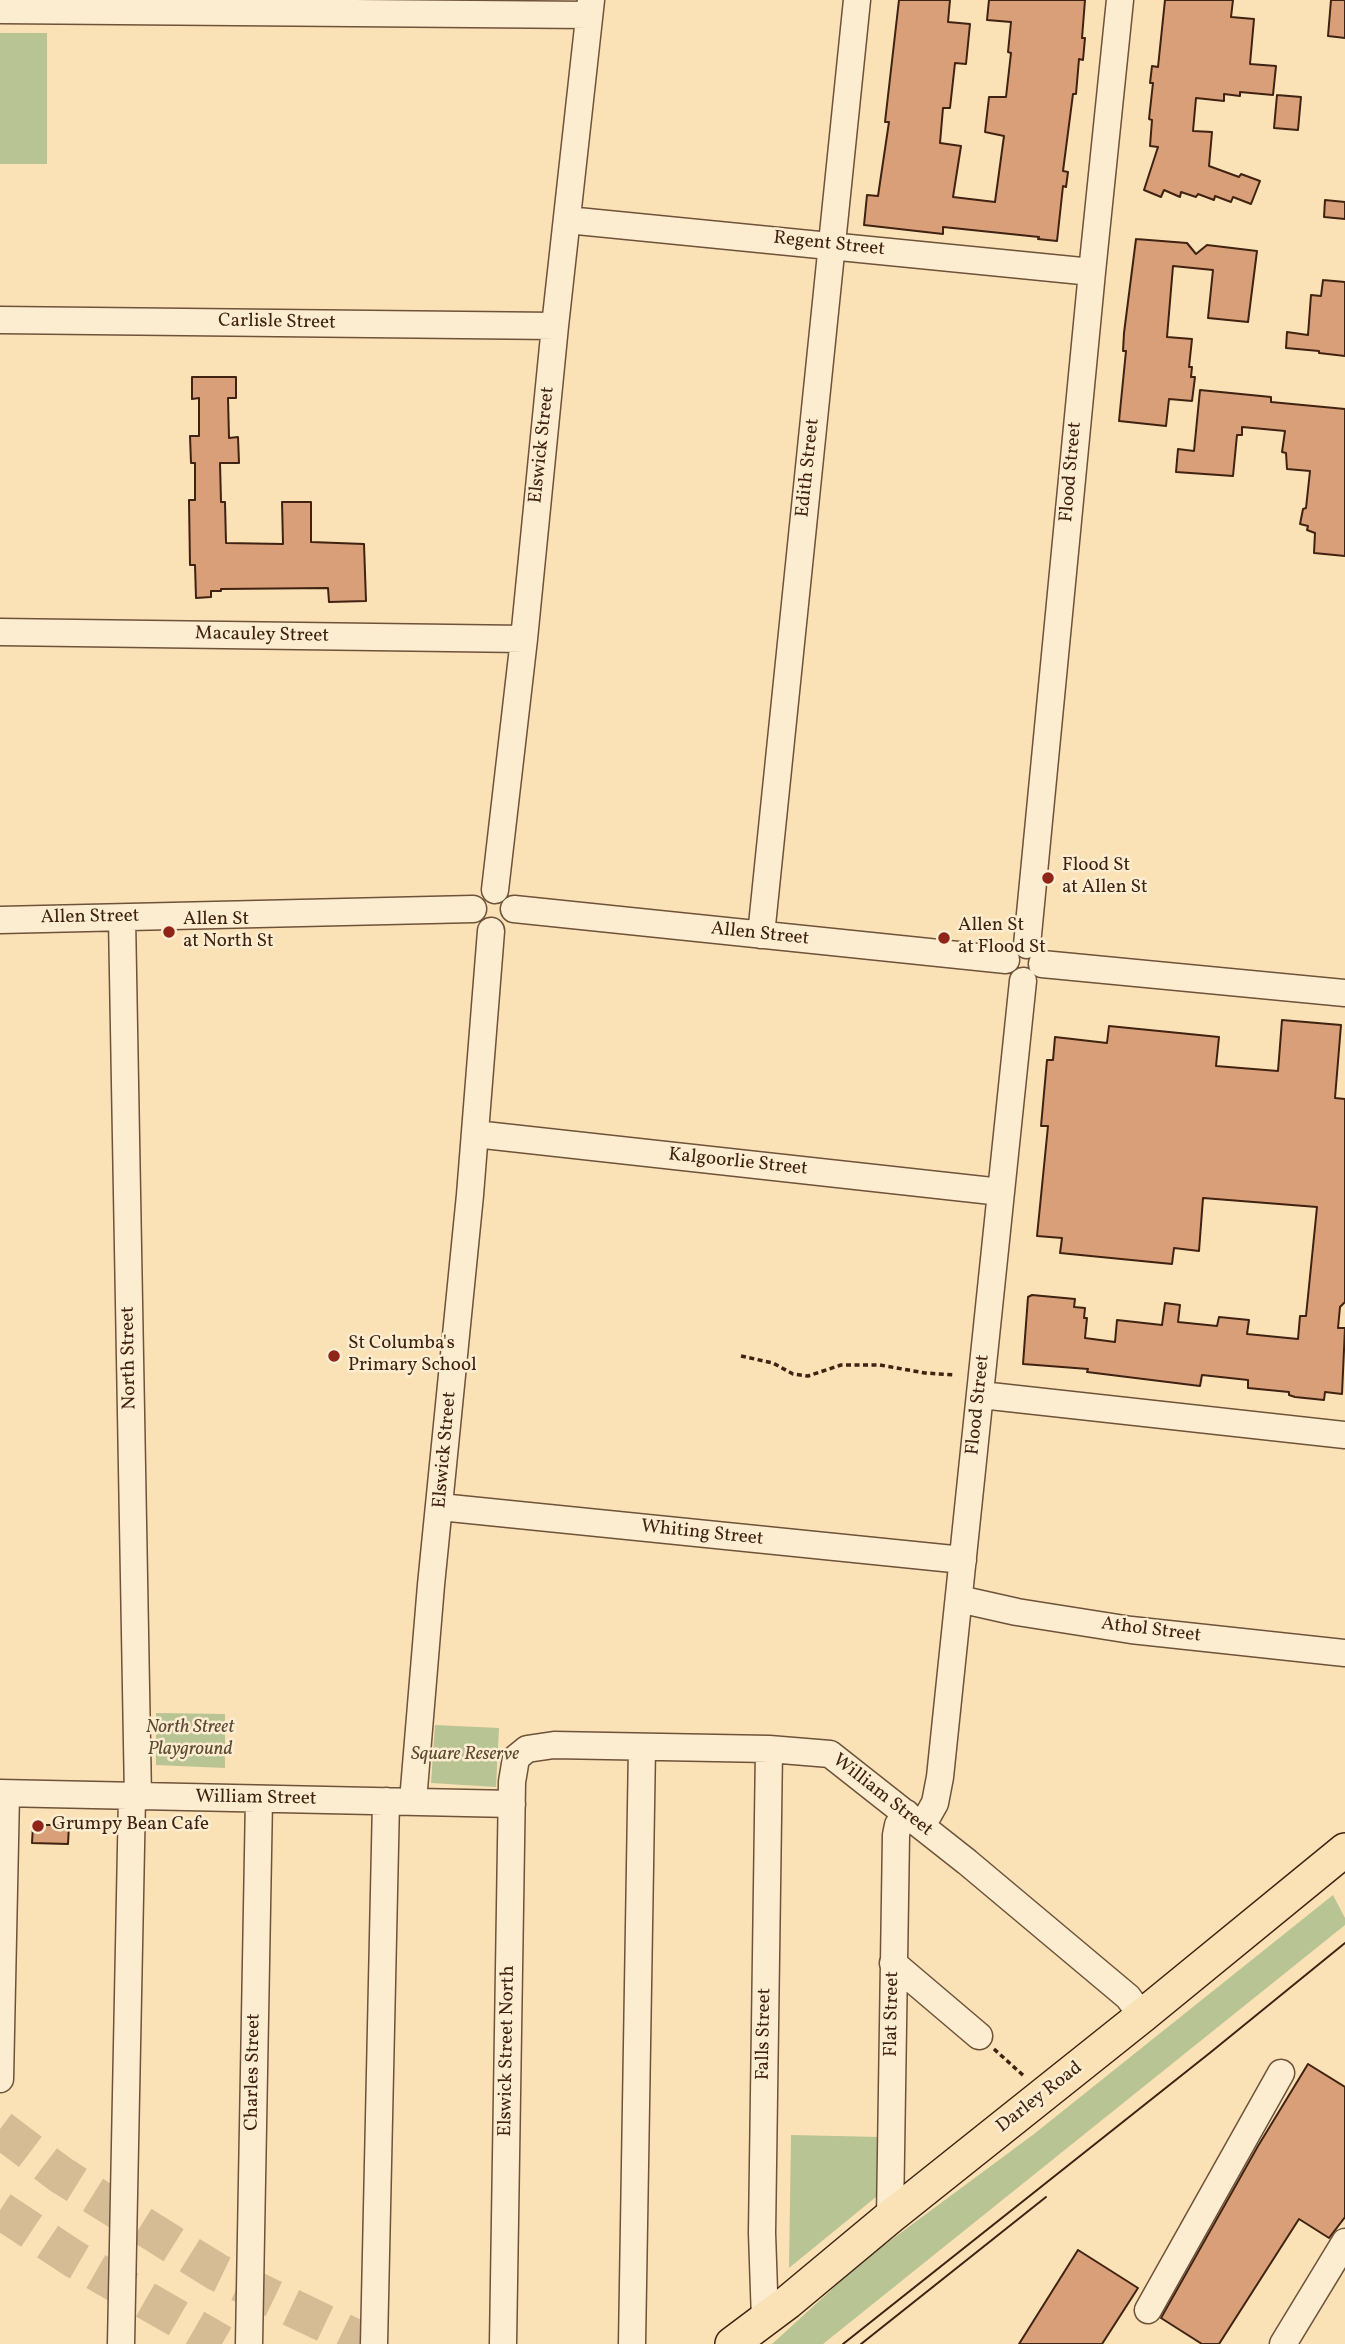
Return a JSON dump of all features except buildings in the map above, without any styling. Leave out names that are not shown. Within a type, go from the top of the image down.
[{"type":"main road","name":"Darley Road","points":[[732,2344],[1345,1850]]},
{"type":"street","name":"Edith Street","points":[[761,935],[857,0]]},
{"type":"street","name":"Flood Street","points":[[914,1820],[935,1802],[940,1777],[981,1395],[1120,0]]},
{"type":"street","points":[[0,9],[590,8]]},
{"type":"street","name":"Elswick Street","points":[[495,890],[590,8]]},
{"type":"street","name":"Regent Street","points":[[567,220],[1091,272]]},
{"type":"street","name":"Carlisle Street","points":[[0,320],[555,326]]},
{"type":"street","name":"Macauley Street","points":[[0,632],[524,639]]},
{"type":"street","points":[[495,890],[508,896],[514,909],[510,923],[499,931],[491,931],[478,924],[473,909],[478,897],[495,890]]},
{"type":"street","name":"Allen Street","points":[[0,920],[473,909]]},
{"type":"street","name":"Allen Street","points":[[514,909],[1345,993]]},
{"type":"street","name":"North Street","points":[[121,2344],[135,1797],[122,918]]},
{"type":"street","name":"Elswick Street","points":[[413,1801],[475,1134],[491,931]]},
{"type":"street","name":"Kalgoorlie Street","points":[[475,1134],[1001,1192]]},
{"type":"street","points":[[981,1395],[1345,1435]]},
{"type":"street","name":"Whiting Street","points":[[440,1507],[963,1560]]},
{"type":"street","name":"Athol Street","points":[[959,1599],[1017,1612],[1130,1630],[1345,1653]]},
{"type":"street","name":"William Street","points":[[516,1758],[527,1749],[541,1746],[769,1749],[830,1754],[1128,1997],[1142,2016]]},
{"type":"street","points":[[632,2344],[642,1747]]},
{"type":"street","name":"Falls Street","points":[[765,2319],[762,2233],[769,1749]]},
{"type":"street","name":"Elswick Street North","points":[[503,2344],[512,1804],[513,1765],[516,1758]]},
{"type":"street","points":[[0,2078],[3,1793]]},
{"type":"street","name":"William Street","points":[[3,1793],[512,1804]]},
{"type":"street","name":"Charles Street","points":[[249,2344],[260,1799]]},
{"type":"street","points":[[374,2344],[386,1801]]},
{"type":"street","name":"Flat Street","points":[[890,2217],[896,1835],[898,1825],[914,1820]]},
{"type":"street","points":[[893,1963],[979,2036]]},
{"type":"street","points":[[1148,2310],[1281,2073]]},
{"type":"street","points":[[1283,2344],[1345,2242]]},
{"type":"path","points":[[741,1356],[773,1363],[793,1374],[808,1376],[841,1365],[880,1364],[925,1373],[955,1375]]},
{"type":"path","points":[[979,2036],[1025,2077]]},
{"type":"green space","points":[[0,33],[47,33],[47,164],[0,164]]},
{"type":"green space","name":"North Street Playground","points":[[156,1713],[225,1714],[225,1768],[156,1765]]},
{"type":"green space","name":"Square Reserve","points":[[435,1725],[499,1728],[496,1787],[431,1783]]},
{"type":"green space","points":[[1333,1895],[1345,1918],[1345,1925],[823,2344],[772,2344],[864,2260],[1034,2134]]},
{"type":"green space","points":[[791,2135],[881,2137],[882,2192],[789,2268]]},
{"type":"tunnel","points":[[0,2129],[61,2175],[217,2272],[368,2344]]},
{"type":"tunnel","points":[[0,2210],[74,2259],[222,2344]]},
{"type":"tram line","points":[[843,2344],[1345,1943]]},
{"type":"tram line","points":[[861,2344],[1046,2197]]},
{"type":"place","name":"Flood St at Allen St","points":[[1048,878]]},
{"type":"place","name":"Allen St at North St","points":[[169,932]]},
{"type":"place","name":"Allen St at Flood St","points":[[944,938]]},
{"type":"place","name":"St Columba's Primary School","points":[[334,1356]]},
{"type":"place","name":"Grumpy Bean Cafe","points":[[38,1826]]}]
